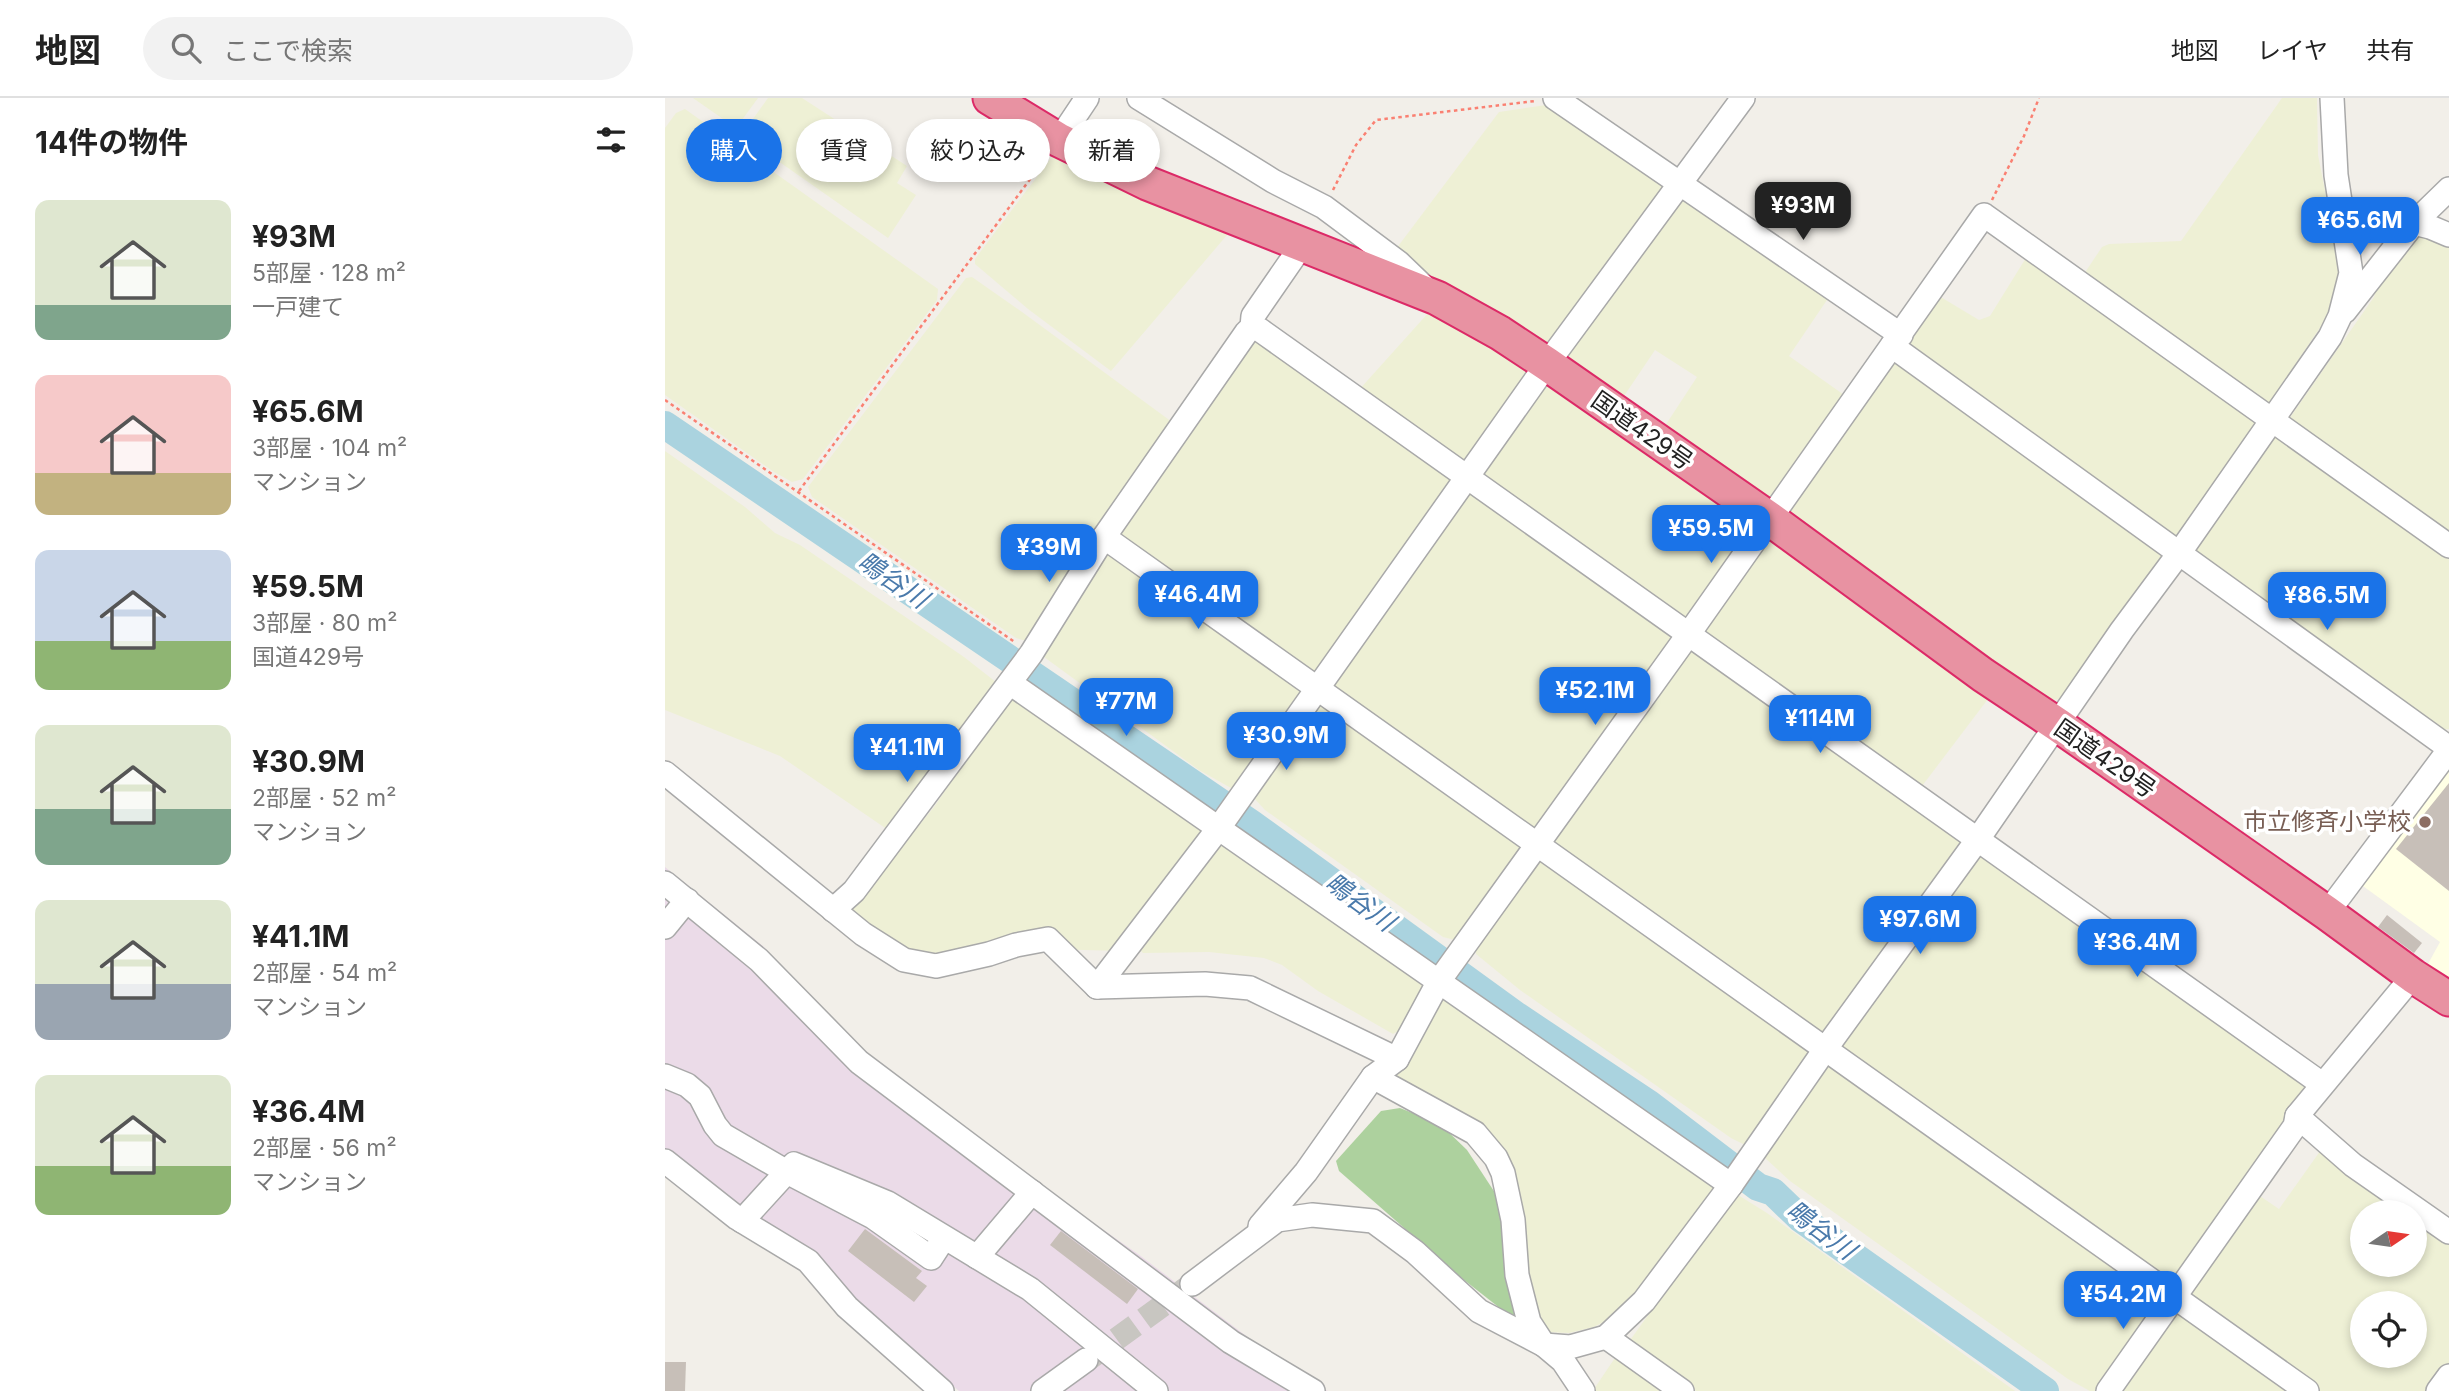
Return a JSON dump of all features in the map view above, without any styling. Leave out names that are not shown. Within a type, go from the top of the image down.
[{"type":"highway","name":"国道429号","points":[[991,98],[1059,140],[1147,183],[1437,298],[1500,333],[1770,519],[1983,675],[2449,999]]},
{"type":"street","points":[[1059,140],[1087,98]]},
{"type":"street","points":[[1139,98],[1273,181],[1324,207],[1399,263],[1437,298]]},
{"type":"street","points":[[1097,987],[1218,829],[1547,363],[1743,98]]},
{"type":"street","points":[[1544,1345],[1570,1346],[1606,1338],[1644,1301],[1731,1185],[1826,1048],[1978,839],[2330,337],[2340,316],[2351,273],[2336,175],[2332,98]]},
{"type":"street","points":[[1547,99],[1680,185],[2449,749],[2327,913]]},
{"type":"street","points":[[2340,316],[2414,223],[2449,189]]},
{"type":"street","points":[[1248,1240],[1306,1172],[1373,1077],[1397,1059],[1439,981],[1688,635],[1984,215],[2449,546]]},
{"type":"street","points":[[2414,223],[2449,235]]},
{"type":"street","points":[[833,910],[854,891],[1031,654],[1104,537],[1252,327],[1253,316],[1302,245]]},
{"type":"street","points":[[1252,327],[1468,477],[2322,1084]]},
{"type":"street","points":[[1104,537],[2308,1391]]},
{"type":"street","points":[[1010,683],[1731,1185]]},
{"type":"street","points":[[665,773],[863,934],[904,960],[936,966],[1048,939],[1097,987],[1205,984],[1250,988],[1397,1059]]},
{"type":"street","points":[[665,883],[759,960],[859,1062],[1231,1342],[1313,1391]]},
{"type":"street","points":[[665,927],[687,900]]},
{"type":"street","points":[[2108,1391],[2295,1126],[2297,1116],[2413,976]]},
{"type":"street","points":[[665,1076],[687,1085],[700,1096],[723,1135],[787,1172]]},
{"type":"street","points":[[1373,1077],[1475,1133],[1496,1157],[1503,1173],[1513,1220],[1517,1275],[1529,1322],[1544,1345]]},
{"type":"street","points":[[2297,1116],[2353,1165],[2449,1232]]},
{"type":"street","points":[[665,1161],[742,1221],[808,1261],[848,1307],[941,1391]]},
{"type":"street","points":[[742,1221],[794,1164],[888,1203],[1030,1289],[1156,1391]]},
{"type":"street","points":[[977,1257],[1032,1192]]},
{"type":"street","points":[[1192,1284],[1277,1220],[1312,1215],[1373,1221],[1415,1252],[1479,1311],[1544,1345],[1563,1361],[1583,1391]]},
{"type":"street","points":[[1606,1338],[1682,1391]]},
{"type":"street","points":[[1043,1391],[1086,1360]]},
{"type":"street","points":[[2438,1391],[2449,1376]]},
{"type":"path","points":[[1984,215],[2024,136],[2039,98]]},
{"type":"path","points":[[1324,207],[1356,145],[1375,120],[1547,99]]},
{"type":"path","points":[[799,491],[1059,140]]},
{"type":"path","points":[[665,400],[1031,654]]},
{"type":"shaded area","points":[[693,98],[758,98],[743,119],[723,119]]},
{"type":"shaded area","points":[[768,98],[802,98],[834,119],[796,119],[796,174],[782,164],[782,119],[753,119]]},
{"type":"shaded area","points":[[2282,98],[2317,98],[2318,155],[2339,262],[2339,280],[2330,313],[2269,403],[2265,404],[2085,277],[2102,247],[2109,244],[2181,241]]},
{"type":"shaded area","points":[[1553,104],[1668,185],[1549,347],[1446,288],[1396,249],[1499,112]]},
{"type":"shaded area","points":[[685,109],[699,119],[686,119],[686,182],[782,182],[782,178],[938,289],[937,300],[803,479],[792,482],[774,472],[665,395],[665,128],[676,113]]},
{"type":"shaded area","points":[[1057,150],[1064,153],[1064,182],[1129,182],[1233,228],[1111,371],[1028,309],[975,264],[975,259],[1033,182],[1050,182],[1050,159]]},
{"type":"shaded area","points":[[892,156],[906,165],[897,183],[916,195],[888,238],[808,182],[892,182]]},
{"type":"shaded area","points":[[1683,194],[1831,294],[1789,356],[1847,397],[1772,503],[1661,432],[1697,377],[1655,350],[1620,402],[1563,362]]},
{"type":"shaded area","points":[[2415,231],[2449,242],[2449,538],[2289,419],[2374,297],[2378,281]]},
{"type":"shaded area","points":[[2029,253],[2256,414],[2256,427],[2175,537],[1904,346],[1934,293],[1979,320],[1990,316]]},
{"type":"shaded area","points":[[972,277],[1172,422],[1026,641],[1016,638],[812,497],[808,487],[966,278]]},
{"type":"shaded area","points":[[1430,311],[1531,370],[1467,464],[1358,391]]},
{"type":"shaded area","points":[[1251,336],[1458,478],[1314,677],[1113,534]]},
{"type":"shaded area","points":[[1897,357],[2167,553],[2062,699],[2049,700],[1959,635],[1874,583],[1785,513]]},
{"type":"shaded area","points":[[1547,380],[1753,526],[1687,622],[1480,473]]},
{"type":"shaded area","points":[[2282,435],[2449,552],[2449,729],[2441,730],[2194,550],[2274,437]]},
{"type":"shaded area","points":[[665,451],[745,507],[775,533],[800,545],[964,657],[1001,686],[894,834],[780,756],[665,710]]},
{"type":"shaded area","points":[[1471,487],[1677,634],[1539,830],[1532,832],[1329,685]]},
{"type":"shaded area","points":[[1768,537],[1991,695],[1919,790],[1701,637]]},
{"type":"shaded area","points":[[1106,546],[1307,688],[1237,789],[1199,770],[1044,657],[1042,650]]},
{"type":"shaded area","points":[[1690,646],[1963,838],[1826,1031],[1818,1033],[1554,850],[1552,839]]},
{"type":"shaded area","points":[[1012,693],[1208,827],[1121,951],[1048,949],[1002,957],[950,976],[843,909],[894,856],[934,807]]},
{"type":"shaded area","points":[[1320,698],[1526,844],[1459,941],[1443,937],[1265,810],[1253,797]]},
{"type":"shaded area","name":"市立修斉小学校","points":[[2449,764],[2449,989],[2423,973],[2440,942],[2356,881]]},
{"type":"shaded area","points":[[1223,841],[1426,983],[1400,1030],[1393,1034],[1318,991],[1282,965],[1264,958],[1209,952],[1141,951]]},
{"type":"shaded area","points":[[1981,852],[2311,1086],[2174,1286],[1842,1051],[1841,1044]]},
{"type":"shaded area","points":[[1540,857],[1811,1051],[1745,1145],[1731,1138],[1520,990],[1476,954],[1476,947]]},
{"type":"shaded area","points":[[665,867],[764,947],[871,1068],[1138,1254],[1303,1379],[1328,1391],[959,1391],[809,1257],[665,1158]]},
{"type":"shaded area","points":[[1451,995],[1715,1186],[1640,1289],[1609,1319],[1594,1327],[1569,1333],[1546,1332],[1534,1315],[1516,1206],[1470,1136],[1391,1087],[1440,997]]},
{"type":"shaded area","points":[[1836,1063],[2164,1296],[2101,1391],[2090,1391],[2068,1379],[1790,1181],[1763,1156],[1826,1065]]},
{"type":"shaded area","points":[[2323,1147],[2396,1200],[2350,1200],[2350,1278],[2427,1278],[2427,1222],[2449,1238],[2449,1365],[2431,1391],[2317,1391],[2185,1290],[2254,1192],[2279,1209]]},
{"type":"shaded area","points":[[1738,1195],[2015,1391],[1696,1391],[1628,1343],[1734,1196]]},
{"type":"shaded area","points":[[2177,1304],[2299,1391],[2115,1391]]},
{"type":"shaded area","points":[[1619,1352],[1676,1391],[1595,1391]]},
{"type":"green space","points":[[1400,1108],[1440,1124],[1467,1150],[1505,1208],[1521,1315],[1515,1320],[1459,1276],[1339,1171],[1336,1161],[1381,1111]]},
{"type":"building","points":[[2449,783],[2449,891],[2396,849]]},
{"type":"building","points":[[2387,915],[2422,943],[2414,953],[2378,927]]},
{"type":"building","points":[[865,1229],[922,1271],[916,1278],[927,1286],[914,1302],[848,1251]]},
{"type":"building","points":[[1061,1231],[1138,1289],[1127,1304],[1050,1245]]},
{"type":"building","points":[[665,1362],[686,1362],[685,1391],[665,1391]]},
{"type":"waterway","name":"鴫谷川","points":[[665,425],[1252,824],[1517,1016],[1649,1104],[1758,1187],[1773,1192],[1800,1218],[2045,1391]]},
{"type":"tunnel","points":[[1089,1359],[1192,1284]]},
{"type":"place","name":"市立修斉小学校","points":[[2425,822]]}]
